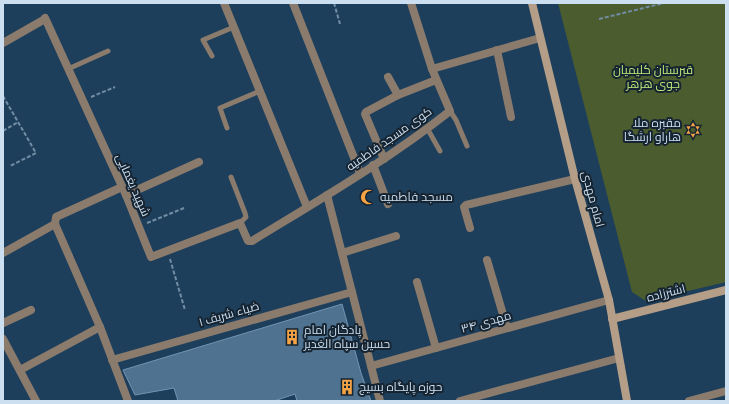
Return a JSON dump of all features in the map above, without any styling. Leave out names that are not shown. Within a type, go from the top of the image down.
[{"type":"main road","name":"امام مهدی","points":[[532,3],[575,179],[608,300],[627,401]]},
{"type":"main road","name":"اشترزاده","points":[[612,319],[726,290]]},
{"type":"street","points":[[293,3],[360,174]]},
{"type":"street","name":"کوی مسجد فاطمیه","points":[[240,223],[248,241],[252,241],[384,159],[450,111],[436,80],[411,3]]},
{"type":"street","points":[[227,4],[234,27],[307,207]]},
{"type":"street","name":"شهید یغمایی","points":[[3,43],[45,19],[124,191],[151,257],[240,223]]},
{"type":"street","points":[[432,68],[540,38]]},
{"type":"street","points":[[497,50],[511,117]]},
{"type":"street","points":[[388,77],[398,95]]},
{"type":"street","points":[[384,159],[365,114],[398,95],[436,80]]},
{"type":"street","points":[[128,401],[100,327],[55,224],[56,217],[199,162]]},
{"type":"street","points":[[373,165],[388,204]]},
{"type":"street","points":[[470,228],[464,207],[466,205],[575,179]]},
{"type":"street","points":[[327,195],[380,401]]},
{"type":"street","points":[[3,253],[55,224]]},
{"type":"street","points":[[342,253],[396,236]]},
{"type":"street","points":[[487,260],[507,328]]},
{"type":"street","points":[[417,282],[436,348]]},
{"type":"street","name":"ضیاء شریف ۱","points":[[112,360],[352,292]]},
{"type":"street","name":"مهدی ۳۴","points":[[371,366],[608,300]]},
{"type":"street","points":[[3,323],[31,310]]},
{"type":"street","points":[[20,370],[100,327]]},
{"type":"street","points":[[3,339],[36,401]]},
{"type":"street","points":[[460,401],[619,358]]},
{"type":"street","points":[[689,401],[726,391]]},
{"type":"lane","points":[[212,56],[204,40],[234,27]]},
{"type":"lane","points":[[68,69],[108,51]]},
{"type":"lane","points":[[227,128],[220,108],[260,91]]},
{"type":"lane","points":[[450,111],[456,120],[466,146]]},
{"type":"lane","points":[[428,128],[440,151]]},
{"type":"lane","points":[[232,177],[246,217],[240,223]]},
{"type":"path","points":[[334,3],[340,24]]},
{"type":"path","points":[[599,19],[664,3]]},
{"type":"path","points":[[82,101],[115,87]]},
{"type":"path","points":[[3,96],[36,153],[10,166]]},
{"type":"path","points":[[3,131],[18,122]]},
{"type":"path","points":[[139,227],[184,208]]},
{"type":"path","points":[[167,251],[185,310]]},
{"type":"green space","name":"قبرستان کلیمیان جوی هرهر","points":[[558,3],[726,3],[726,282],[646,301],[632,292]]},
{"type":"building","name":"پادگان امام حسین سپاه الغدیر","points":[[342,304],[361,373],[371,401],[297,401],[295,394],[274,401],[178,401],[174,388],[135,395],[123,370]]},
{"type":"place","name":"مقبره ملا هاراو ارشگا","points":[[693,130]]},
{"type":"place","name":"مسجد فاطمیه","points":[[368,197]]},
{"type":"place","name":"پادگان امام حسین سپاه الغدیر","points":[[292,337]]},
{"type":"place","name":"حوزه پایگاه بسیج","points":[[347,387]]}]
